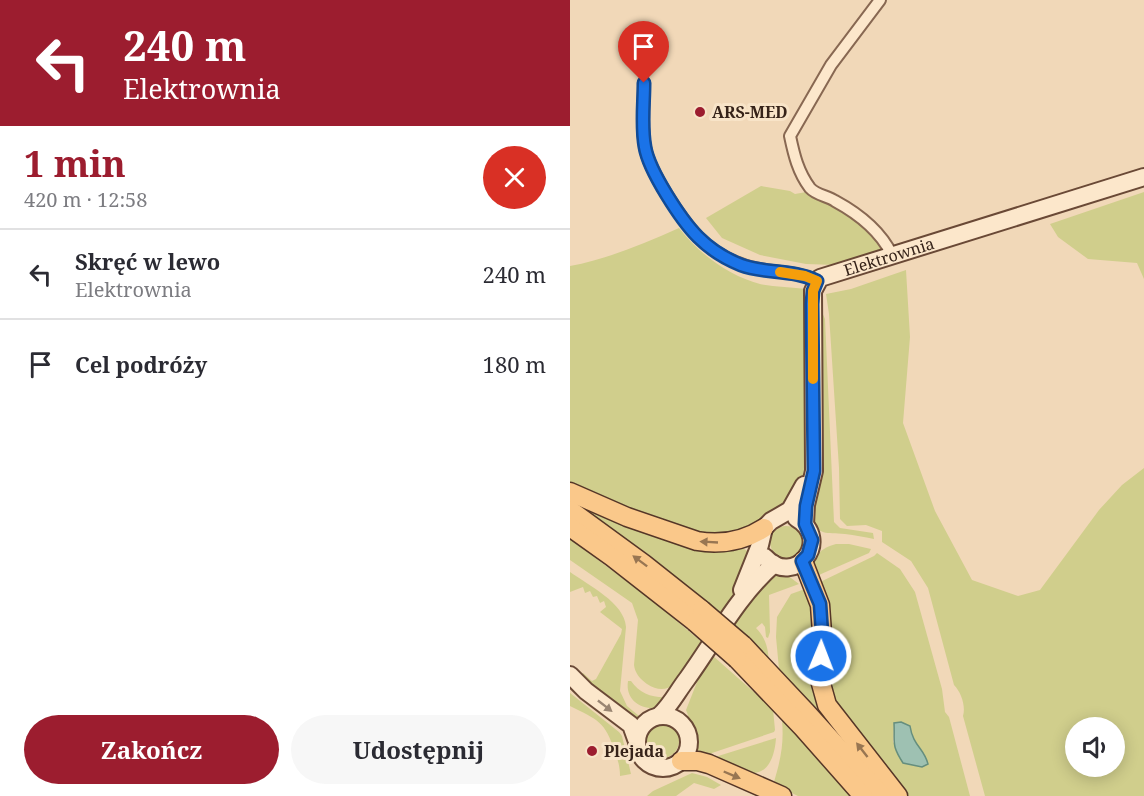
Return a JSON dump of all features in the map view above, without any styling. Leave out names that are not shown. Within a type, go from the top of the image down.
[{"type":"main road","points":[[570,492],[627,517],[697,541],[708,543],[737,540],[767,530]]},
{"type":"main road","points":[[570,510],[644,564],[698,616],[740,652],[882,796]]},
{"type":"main road","points":[[570,527],[698,616]]},
{"type":"main road","points":[[802,561],[820,604],[822,633],[820,680],[827,705],[898,796]]},
{"type":"main road","points":[[805,720],[863,796]]},
{"type":"main road","points":[[681,761],[698,761],[709,764],[782,796]]},
{"type":"street","points":[[880,0],[831,65],[790,136],[797,166],[812,191],[834,200],[860,216],[883,236],[892,255]]},
{"type":"street","points":[[644,83],[644,146],[651,168],[690,227],[699,237],[741,265],[799,274],[817,281],[813,291],[814,471],[806,506],[805,524],[812,540],[808,555],[802,561],[786,567],[774,564],[765,556],[767,530]]},
{"type":"street","name":"Elektrownia","points":[[817,281],[824,276],[1144,177]]},
{"type":"street","points":[[738,602],[767,530],[790,510],[798,498],[813,455]]},
{"type":"street","points":[[767,530],[791,516],[805,524]]},
{"type":"street","points":[[659,716],[678,720],[688,737],[688,750],[681,761],[668,768],[650,765],[640,756],[636,745],[638,732],[646,722],[659,716],[669,706],[696,669],[738,602],[757,579],[774,564]]},
{"type":"street","points":[[678,720],[696,669]]},
{"type":"street","points":[[570,675],[586,691],[631,725],[636,739]]},
{"type":"shaded area","points":[[761,186],[795,194],[812,191],[834,200],[889,248],[836,265],[806,264],[760,255],[722,238],[706,218]]},
{"type":"shaded area","points":[[1144,192],[1144,279],[1137,263],[1088,259],[1058,237],[1050,224]]},
{"type":"shaded area","points":[[679,228],[705,255],[737,275],[760,284],[807,289],[805,317],[806,459],[800,486],[787,502],[758,525],[749,530],[730,534],[709,534],[684,529],[634,512],[570,485],[570,266],[612,255]]},
{"type":"shaded area","points":[[906,270],[910,337],[903,423],[935,511],[972,580],[1018,596],[1040,590],[1099,510],[1122,485],[1144,468],[1144,796],[985,796],[963,716],[962,699],[954,685],[928,588],[911,561],[882,542],[882,531],[866,525],[847,526],[840,519],[839,468],[826,294],[851,289]]},
{"type":"shaded area","points":[[819,305],[825,319],[834,522],[840,528],[873,533],[874,539],[820,531],[810,517]]},
{"type":"shaded area","points":[[582,508],[651,534],[744,549],[749,552],[744,575],[723,615],[648,554]]},
{"type":"shaded area","points":[[786,526],[797,531],[802,542],[797,553],[786,558],[775,553],[770,542],[775,531]]},
{"type":"shaded area","points":[[570,539],[653,601],[704,644],[688,670],[674,685],[657,689],[638,676],[634,665],[638,620],[632,603],[570,560]]},
{"type":"shaded area","points":[[836,544],[849,544],[871,549],[869,553],[812,578],[812,565],[816,556],[824,549]]},
{"type":"shaded area","points":[[877,553],[900,569],[915,592],[942,689],[945,712],[949,717],[970,796],[905,796],[844,716],[829,690],[816,584]],"holes":[[[894,724],[910,726],[915,742],[925,755],[917,764],[911,764],[893,742]]]},
{"type":"shaded area","points":[[570,572],[613,602],[624,618],[626,627],[620,691],[627,706],[639,716],[637,720],[580,676],[583,673],[592,681],[596,679],[622,629],[600,612],[606,607],[604,601],[600,603],[597,596],[593,597],[590,591],[585,593],[583,587],[570,592]]},
{"type":"shaded area","points":[[787,575],[799,584],[769,595],[770,632],[768,638],[762,623],[756,628],[766,644],[769,662],[733,624],[767,578]]},
{"type":"shaded area","points":[[805,589],[814,616],[812,663],[847,740],[779,669],[777,617],[791,594]]},
{"type":"shaded area","points":[[712,655],[773,709],[775,730],[710,755],[699,752],[697,749],[695,733],[686,710],[701,672]]},
{"type":"shaded area","points":[[628,681],[647,694],[668,697],[658,708],[640,705],[629,694]]},
{"type":"shaded area","points":[[570,693],[619,732],[631,774],[620,776],[618,761],[608,734],[594,719],[570,706]]},
{"type":"shaded area","points":[[782,720],[853,796],[798,796],[775,785],[782,744]]},
{"type":"shaded area","points":[[901,722],[910,726],[911,733],[928,764],[922,767],[903,763],[895,748],[894,740],[894,723]]},
{"type":"shaded area","points":[[662,724],[674,729],[679,741],[674,753],[662,758],[650,753],[645,741],[650,729]]},
{"type":"shaded area","points":[[776,738],[770,762],[767,767],[757,773],[741,771],[715,757]]},
{"type":"shaded area","points":[[692,773],[707,777],[721,785],[714,789],[694,783],[676,796],[647,796],[653,791]]},
{"type":"slow traffic","points":[[780,272],[805,276],[817,281],[813,291],[813,379]]},
{"type":"place","name":"ARS-MED","points":[[700,112]]},
{"type":"place","name":"Plejada","points":[[592,751]]},
{"type":"route","points":[[644,83],[643,134],[647,157],[662,186],[690,227],[712,248],[741,265],[805,276],[817,281],[812,304],[814,471],[806,506],[805,524],[812,540],[808,555],[802,561],[820,604],[821,656]]}]
